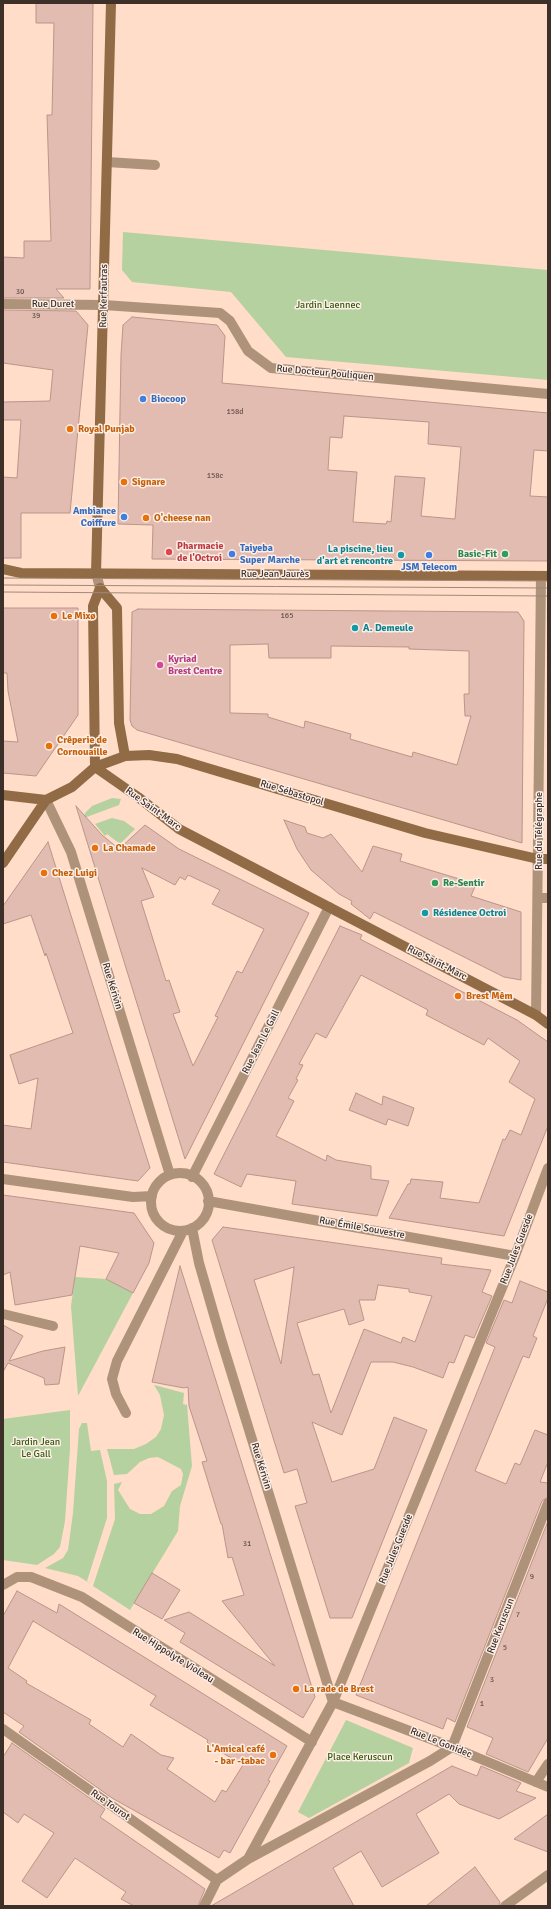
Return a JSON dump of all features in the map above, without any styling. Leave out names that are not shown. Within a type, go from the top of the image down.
[{"type":"street","name":"Rue Kerfautras","points":[[100,588],[96,573],[111,3]]},
{"type":"street","points":[[107,162],[155,165]]},
{"type":"street","name":"Rue Duret","points":[[3,304],[104,305]]},
{"type":"street","name":"Rue Docteur Pouliquen","points":[[104,305],[220,313],[230,321],[248,351],[271,368],[548,394]]},
{"type":"street","name":"Rue Jean Jaurès","points":[[3,569],[21,573],[545,576]]},
{"type":"street","name":"Rue du Télégraphe","points":[[536,1014],[543,898],[545,576]]},
{"type":"street","points":[[95,767],[93,606],[100,588],[117,608],[118,723],[125,756]]},
{"type":"street","name":"Rue Sébastopol","points":[[46,800],[72,787],[95,767],[125,756],[149,755],[177,759],[425,833],[543,859]]},
{"type":"street","name":"Rue Saint-Marc","points":[[95,767],[138,797],[179,829],[536,1014],[548,1024]]},
{"type":"street","points":[[3,794],[46,800],[3,863]]},
{"type":"street","name":"Rue Kérivin","points":[[46,800],[70,852],[170,1175]]},
{"type":"street","name":"Rue Jean Le Gall","points":[[192,1177],[329,907]]},
{"type":"street","name":"Rue Jules Guesde","points":[[204,1906],[217,1880],[248,1859],[333,1702],[516,1256],[548,1168]]},
{"type":"street","points":[[126,1413],[116,1394],[112,1379],[117,1361],[187,1230],[204,1218],[208,1210],[206,1191],[201,1183],[192,1177],[181,1173],[170,1175],[161,1180],[154,1188],[151,1206],[158,1222],[174,1230],[187,1230]]},
{"type":"street","points":[[3,1179],[133,1197],[152,1196]]},
{"type":"street","name":"Rue Émile Souvestre","points":[[208,1202],[516,1256]]},
{"type":"street","name":"Rue Kérivin","points":[[187,1230],[199,1263],[333,1702]]},
{"type":"street","points":[[3,1314],[53,1326]]},
{"type":"street","name":"Rue Keruscun","points":[[452,1747],[548,1504]]},
{"type":"street","name":"Rue Hippolyte Violeau","points":[[3,1585],[17,1577],[31,1577],[82,1597],[312,1742]]},
{"type":"street","name":"Rue Le Gonidec","points":[[333,1702],[452,1747],[548,1787]]},
{"type":"street","name":"Rue Tourot","points":[[3,1729],[217,1880]]},
{"type":"street","points":[[248,1859],[430,1761],[452,1747]]},
{"type":"street","points":[[536,1782],[548,1764]]},
{"type":"street","points":[[505,1906],[547,1879]]},
{"type":"green space","name":"Jardin Laennec","points":[[123,232],[548,270],[548,380],[286,357],[231,292],[132,282],[122,270]]},
{"type":"green space","points":[[112,798],[121,799],[119,805],[84,818],[85,813],[92,806]]},
{"type":"green space","points":[[112,818],[124,821],[135,829],[120,844],[107,834],[105,836],[95,824]]},
{"type":"green space","points":[[75,1277],[106,1279],[133,1293],[78,1396],[71,1306]]},
{"type":"green space","points":[[154,1385],[184,1393],[183,1404],[187,1405],[192,1466],[180,1506],[178,1531],[130,1610],[93,1586],[115,1519],[114,1484],[122,1482],[118,1490],[130,1509],[140,1514],[151,1514],[164,1506],[172,1491],[181,1485],[183,1474],[181,1469],[158,1457],[149,1458],[140,1462],[127,1474],[114,1475],[107,1449],[134,1449],[146,1444],[156,1437],[161,1429],[164,1415],[160,1395]]},
{"type":"green space","name":"Jardin Jean Le Gall","points":[[70,1410],[70,1449],[65,1521],[60,1547],[54,1554],[37,1565],[3,1560],[3,1419]]},
{"type":"green space","points":[[82,1423],[87,1423],[91,1451],[100,1450],[107,1481],[107,1518],[87,1581],[91,1584],[78,1576],[45,1568],[63,1558],[68,1550],[73,1513],[79,1429]]},
{"type":"green space","name":"Place Keruscun","points":[[346,1720],[413,1748],[409,1763],[309,1818],[298,1812]]},
{"type":"building","points":[[36,3],[93,3],[90,289],[56,289],[64,298],[3,298],[3,257],[24,258],[24,241],[51,241],[47,115],[52,115],[54,23],[36,23]]},
{"type":"building","points":[[3,310],[76,311],[88,325],[70,513],[21,513],[21,558],[3,558],[3,477],[17,478],[21,420],[3,420],[3,402],[50,401],[53,370],[3,363]]},
{"type":"building","points":[[132,317],[217,325],[225,336],[222,383],[548,413],[548,451],[534,450],[530,496],[548,497],[548,561],[152,559],[153,525],[118,524],[121,355],[123,325]],"holes":[[[344,416],[429,422],[428,444],[461,447],[455,519],[421,516],[425,478],[395,476],[391,522],[387,521],[386,524],[353,522],[357,472],[328,470],[330,437],[342,438]]]},
{"type":"building","points":[[3,608],[78,608],[78,715],[36,776],[3,773],[3,741],[18,742],[8,691],[7,673],[3,673]]},
{"type":"building","points":[[138,609],[518,612],[524,621],[522,843],[137,730],[132,726],[130,720],[132,612]],"holes":[[[268,644],[269,658],[331,658],[331,646],[409,647],[409,649],[469,651],[469,694],[464,694],[465,716],[471,716],[457,765],[413,752],[412,757],[350,739],[351,734],[305,721],[304,728],[268,717],[268,714],[230,713],[230,645]]]},
{"type":"building","points":[[76,806],[102,835],[119,849],[145,825],[179,849],[309,913],[185,1159]],"holes":[[[142,868],[175,885],[180,877],[185,880],[188,875],[220,890],[212,904],[264,929],[242,973],[237,971],[215,1016],[218,1017],[193,1066],[173,1014],[180,1012],[169,980],[166,981],[141,901],[154,897]]]},
{"type":"building","points":[[284,820],[305,827],[307,833],[323,838],[331,834],[362,872],[373,846],[402,854],[400,861],[476,884],[471,896],[521,912],[521,980],[504,977],[374,912],[370,919],[351,904],[352,901],[339,894],[311,870],[297,849]]},
{"type":"building","points":[[48,842],[150,1168],[138,1181],[3,1162],[3,1125],[31,1129],[38,1078],[19,1084],[10,1055],[73,1033],[46,953],[45,956],[31,915],[3,924],[3,906]]},
{"type":"building","points":[[340,926],[362,935],[360,939],[517,1020],[548,1042],[548,1126],[504,1236],[389,1218],[408,1184],[410,1184],[411,1179],[443,1182],[440,1198],[479,1203],[503,1139],[505,1140],[510,1130],[521,1135],[535,1099],[509,1082],[520,1061],[488,1038],[484,1045],[426,1015],[428,1010],[361,975],[326,1038],[316,1033],[299,1064],[303,1065],[296,1079],[298,1080],[288,1098],[294,1101],[276,1136],[326,1161],[327,1155],[336,1160],[371,1166],[371,1179],[389,1181],[377,1216],[292,1204],[296,1181],[247,1174],[241,1187],[214,1174]]},
{"type":"building","points":[[356,1093],[382,1105],[383,1096],[414,1108],[408,1126],[388,1119],[386,1125],[349,1110]]},
{"type":"building","points":[[3,1195],[134,1213],[154,1243],[149,1263],[133,1293],[106,1279],[119,1253],[80,1246],[72,1295],[15,1305],[10,1272],[3,1275]]},
{"type":"building","points":[[223,1227],[442,1258],[441,1264],[491,1270],[482,1292],[492,1296],[474,1338],[465,1335],[454,1363],[449,1362],[443,1378],[413,1367],[393,1362],[371,1362],[342,1435],[312,1422],[332,1482],[374,1469],[394,1417],[427,1430],[352,1618],[330,1618],[295,1506],[307,1503],[297,1469],[284,1473],[212,1240]],"holes":[[[294,1267],[290,1299],[281,1364],[254,1280]],[[378,1285],[409,1289],[409,1292],[432,1296],[415,1342],[403,1337],[401,1343],[364,1329],[331,1413],[319,1374],[313,1375],[297,1323],[344,1309],[349,1325],[364,1320],[359,1300],[375,1300]]]},
{"type":"building","points":[[180,1266],[315,1697],[303,1718],[180,1642],[185,1633],[164,1620],[189,1612],[275,1666],[222,1601],[244,1595],[232,1557],[228,1558],[222,1524],[202,1462],[207,1461],[189,1406],[188,1387],[184,1388],[152,1382]]},
{"type":"building","points":[[520,1281],[548,1292],[548,1298],[533,1336],[537,1338],[529,1358],[523,1356],[475,1471],[506,1484],[515,1463],[520,1465],[535,1430],[548,1435],[548,1462],[540,1482],[548,1483],[548,1497],[542,1501],[455,1722],[447,1718],[443,1729],[356,1695],[495,1347],[486,1343],[504,1300],[512,1303]]},
{"type":"building","points":[[3,1325],[23,1336],[9,1361],[43,1351],[65,1347],[59,1384],[45,1385],[44,1378],[8,1363],[3,1372]]},
{"type":"building","points":[[548,1521],[548,1738],[528,1772],[486,1754],[493,1738],[467,1727]]},
{"type":"building","points":[[152,1573],[180,1590],[162,1619],[134,1603]]},
{"type":"building","points":[[17,1591],[57,1613],[59,1604],[287,1746],[268,1780],[270,1781],[230,1853],[224,1850],[219,1858],[112,1798],[19,1732],[24,1726],[3,1712],[3,1616]],"holes":[[[33,1621],[156,1696],[150,1705],[208,1740],[207,1742],[211,1746],[243,1765],[226,1792],[222,1790],[215,1802],[167,1769],[174,1758],[161,1755],[131,1734],[123,1747],[89,1724],[91,1720],[26,1683],[27,1681],[8,1668]]]},
{"type":"building","points":[[12,1743],[105,1809],[100,1817],[205,1889],[198,1906],[134,1906],[121,1899],[126,1892],[75,1858],[47,1898],[22,1881],[54,1833],[24,1814],[18,1823],[3,1812],[3,1757]]},
{"type":"building","points":[[452,1766],[477,1776],[481,1766],[521,1783],[516,1791],[536,1798],[499,1819],[459,1804],[449,1794],[416,1814],[439,1853],[382,1887],[361,1851],[333,1868],[354,1906],[211,1906]]},
{"type":"building","points":[[548,1814],[548,1852],[514,1839]]},
{"type":"building","points":[[475,1867],[500,1902],[499,1906],[426,1906]]},
{"type":"tram line","points":[[3,578],[548,581]]},
{"type":"tram line","points":[[3,585],[548,588]]},
{"type":"tram line","points":[[3,592],[548,596]]},
{"type":"place","name":"Biocoop","points":[[143,399]]},
{"type":"place","name":"Royal Punjab","points":[[70,429]]},
{"type":"place","name":"Signare","points":[[124,482]]},
{"type":"place","name":"Ambiance Coiffure","points":[[124,517]]},
{"type":"place","name":"O'cheese nan","points":[[146,518]]},
{"type":"place","name":"Pharmacie de l'Octroi","points":[[169,552]]},
{"type":"place","name":"Taiyeba Super Marche","points":[[232,554]]},
{"type":"place","name":"Basic-Fit","points":[[505,554]]},
{"type":"place","name":"La piscine, lieu d'art et rencontre","points":[[401,555]]},
{"type":"place","name":"JSM Telecom","points":[[429,555]]},
{"type":"place","name":"Le Mixø","points":[[54,616]]},
{"type":"place","name":"A. Demeule","points":[[355,628]]},
{"type":"place","name":"Kyriad Brest Centre","points":[[160,665]]},
{"type":"place","name":"Crêperie de Cornouaille","points":[[49,746]]},
{"type":"place","name":"La Chamade","points":[[95,848]]},
{"type":"place","name":"Chez Luigi","points":[[44,873]]},
{"type":"place","name":"Re-Sentir","points":[[435,883]]},
{"type":"place","name":"Résidence Octroi","points":[[425,913]]},
{"type":"place","name":"Brest Mêm","points":[[458,996]]},
{"type":"place","name":"La rade de Brest","points":[[296,1689]]},
{"type":"place","name":"L'Amical café - bar -tabac","points":[[273,1755]]}]
